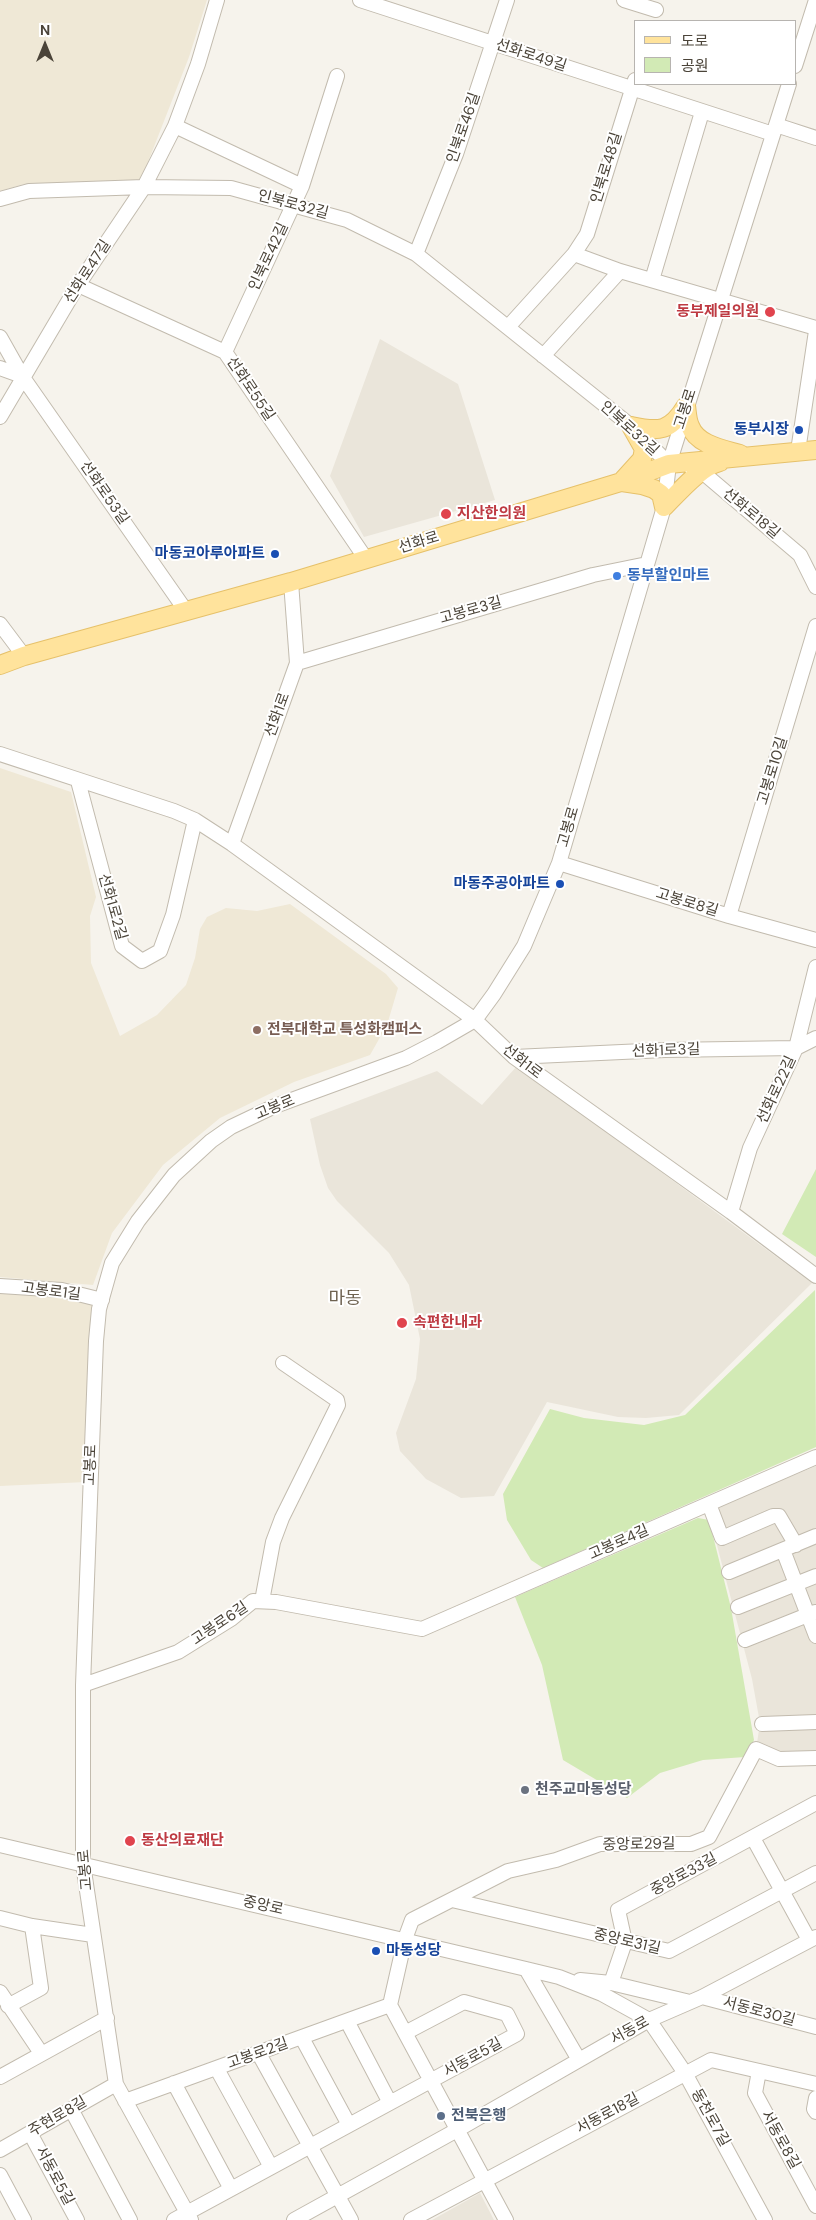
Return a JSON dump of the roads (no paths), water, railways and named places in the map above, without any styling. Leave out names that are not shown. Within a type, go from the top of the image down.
[{"type":"main road","points":[[631,426],[652,430],[676,422],[686,406]]},
{"type":"main road","points":[[686,406],[690,426],[698,438],[708,444],[747,457]]},
{"type":"main road","points":[[621,482],[642,459],[644,449],[631,426]]},
{"type":"main road","name":"선화로","points":[[0,665],[24,656],[291,582],[621,482],[669,464],[816,450]]},
{"type":"main road","points":[[664,507],[701,471],[713,464],[747,457]]},
{"type":"main road","points":[[621,482],[654,489],[661,494],[664,507]]},
{"type":"street","name":"선화로47길","points":[[0,416],[22,376],[78,285],[144,187],[175,126],[198,64],[216,0]]},
{"type":"street","name":"선화로49길","points":[[360,0],[492,44],[633,84]]},
{"type":"street","name":"인북로46길","points":[[416,254],[456,154],[507,0]]},
{"type":"street","points":[[624,0],[656,11]]},
{"type":"street","points":[[796,63],[816,0]]},
{"type":"street","name":"인북로42길","points":[[225,352],[295,204],[337,76]]},
{"type":"street","name":"인북로48길","points":[[508,327],[574,254],[587,234],[633,84]]},
{"type":"street","name":"선화로49길","points":[[635,85],[702,112],[816,138]]},
{"type":"street","name":"고봉로","points":[[189,2216],[116,2084],[83,1864],[83,1685],[96,1341],[102,1300],[112,1263],[138,1221],[174,1175],[211,1141],[231,1127],[275,1106],[406,1058],[475,1020],[524,946],[559,863],[664,507],[669,464],[686,406],[789,85]]},
{"type":"street","points":[[652,280],[702,112]]},
{"type":"street","points":[[175,126],[302,186]]},
{"type":"street","name":"인북로32길","points":[[0,198],[29,192],[144,187],[231,188],[295,204],[347,220],[416,254],[631,426],[669,464]]},
{"type":"street","points":[[574,254],[620,271],[816,329],[798,451]]},
{"type":"street","points":[[543,356],[620,271]]},
{"type":"street","name":"선화로55길","points":[[78,285],[225,352],[366,559]]},
{"type":"street","name":"선화로53길","points":[[0,337],[22,376],[186,611]]},
{"type":"street","points":[[0,368],[22,376]]},
{"type":"street","name":"선화로18길","points":[[669,464],[701,471],[800,555],[816,586]]},
{"type":"street","name":"고봉로3길","points":[[297,663],[593,575],[647,564]]},
{"type":"street","name":"선화1로","points":[[232,844],[297,663],[291,582]]},
{"type":"street","points":[[0,624],[24,656]]},
{"type":"street","name":"고봉로10길","points":[[729,916],[816,626]]},
{"type":"street","name":"선화1로","points":[[0,754],[195,820],[232,844],[475,1020],[514,1058],[731,1212],[816,1276]]},
{"type":"street","name":"선화1로2길","points":[[78,780],[122,946],[142,960],[160,951],[173,915],[195,820]]},
{"type":"street","name":"고봉로8길","points":[[559,863],[729,916],[816,940]]},
{"type":"street","name":"선화로22길","points":[[731,1212],[750,1148],[796,1048],[816,967]]},
{"type":"street","name":"선화1로3길","points":[[514,1058],[665,1050],[796,1048],[816,1038]]},
{"type":"street","name":"고봉로1길","points":[[0,1286],[62,1290],[102,1300]]},
{"type":"street","points":[[262,1601],[272,1542],[278,1526],[306,1465],[338,1405],[337,1400],[283,1363]]},
{"type":"street","name":"고봉로4길","points":[[422,1630],[816,1457]]},
{"type":"street","points":[[709,1504],[722,1538],[774,1516],[779,1516],[789,1548],[796,1584],[812,1614],[816,1636]]},
{"type":"street","points":[[729,1572],[816,1536]]},
{"type":"street","points":[[738,1607],[816,1576]]},
{"type":"street","name":"고봉로6길","points":[[83,1685],[178,1652],[230,1619],[253,1601],[276,1602],[422,1630]]},
{"type":"street","points":[[746,1640],[812,1614]]},
{"type":"street","points":[[762,1724],[816,1722]]},
{"type":"street","name":"중앙로29길","points":[[405,1939],[412,1920],[508,1871],[556,1860],[600,1844],[692,1844],[709,1837],[756,1749],[779,1759],[816,1758]]},
{"type":"street","name":"중앙로33길","points":[[612,1983],[625,1942],[618,1910],[816,1803]]},
{"type":"street","name":"서동로","points":[[294,2220],[457,2130],[649,2020],[696,2000],[812,1938],[782,1891],[753,1838]]},
{"type":"street","name":"중앙로","points":[[0,1845],[405,1939],[559,1977],[602,1994],[649,2020]]},
{"type":"street","name":"중앙로31길","points":[[452,1900],[669,1951],[816,1873]]},
{"type":"street","points":[[0,1918],[32,1926],[93,1935]]},
{"type":"street","points":[[8,2006],[41,1988],[32,1926]]},
{"type":"street","points":[[405,1939],[390,2005],[506,2220]]},
{"type":"street","points":[[526,1969],[579,2060]]},
{"type":"street","name":"서동로30길","points":[[559,1977],[612,1983],[816,2028]]},
{"type":"street","points":[[0,1992],[41,2053]]},
{"type":"street","name":"서동로5길","points":[[174,2220],[189,2216],[230,2189],[517,2034],[507,2014],[464,2002],[405,2033]]},
{"type":"street","name":"고봉로2길","points":[[125,2101],[390,2005]]},
{"type":"street","points":[[0,2077],[107,2018]]},
{"type":"street","name":"동천로7길","points":[[649,2020],[685,2073],[765,2220]]},
{"type":"street","points":[[347,2022],[390,2103]]},
{"type":"street","points":[[302,2038],[349,2125]]},
{"type":"street","points":[[259,2054],[351,2220]]},
{"type":"street","name":"서동로18길","points":[[411,2220],[711,2060],[816,2084]]},
{"type":"street","points":[[217,2069],[271,2167]]},
{"type":"street","name":"서동로8길","points":[[759,2071],[754,2093],[816,2206]]},
{"type":"street","points":[[174,2083],[230,2189]]},
{"type":"street","name":"주현로8길","points":[[0,2150],[116,2084]]},
{"type":"street","points":[[816,2098],[814,2109],[816,2112]]},
{"type":"street","points":[[72,2109],[130,2220]]},
{"type":"street","name":"서동로5길","points":[[30,2133],[78,2220]]},
{"type":"street","points":[[0,2176],[24,2220]]},
{"type":"place","name":"동부제일의원","points":[[770,312]]},
{"type":"place","name":"동부시장","points":[[799,430]]},
{"type":"place","name":"지산한의원","points":[[446,514]]},
{"type":"place","name":"마동코아루아파트","points":[[275,554]]},
{"type":"place","name":"동부할인마트","points":[[617,576]]},
{"type":"place","name":"마동주공아파트","points":[[560,884]]},
{"type":"place","name":"전북대학교 특성화캠퍼스","points":[[257,1030]]},
{"type":"place","name":"속편한내과","points":[[402,1323]]},
{"type":"place","name":"천주교마동성당","points":[[525,1790]]},
{"type":"place","name":"동산의료재단","points":[[130,1841]]},
{"type":"place","name":"마동성당","points":[[376,1951]]},
{"type":"place","name":"전북은행","points":[[441,2116]]},
{"type":"district","name":"마동","points":[[345,1299]]}]
